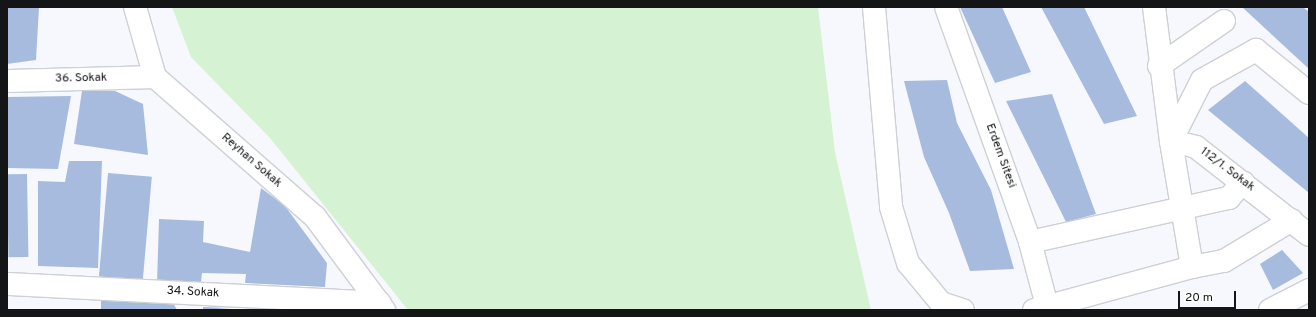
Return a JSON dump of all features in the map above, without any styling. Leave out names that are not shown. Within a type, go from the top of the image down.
[{"type":"street","points":[[134,7],[155,77]]},
{"type":"street","points":[[874,7],[891,207],[908,263],[941,303],[963,310]]},
{"type":"street","name":"Erdem Sitesi","points":[[946,7],[1030,242],[1041,308]]},
{"type":"street","points":[[1154,7],[1160,66],[1192,267]]},
{"type":"street","points":[[1160,66],[1224,21]]},
{"type":"street","points":[[1171,141],[1202,80],[1256,50],[1309,92]]},
{"type":"street","name":"36. Sokak","points":[[7,81],[155,77]]},
{"type":"street","name":"Reyhan Sokak","points":[[155,77],[315,218],[382,307]]},
{"type":"street","name":"112/1. Sokak","points":[[1171,141],[1196,147],[1292,220],[1309,235]]},
{"type":"street","points":[[1030,242],[1229,198],[1243,182]]},
{"type":"street","points":[[1041,308],[1192,267],[1224,261],[1292,220]]},
{"type":"street","name":"34. Sokak","points":[[7,284],[189,301],[382,307]]},
{"type":"street","points":[[1270,310],[1309,290]]},
{"type":"green space","points":[[172,7],[818,7],[835,152],[871,310],[408,310],[270,138],[191,57]]},
{"type":"building","points":[[7,7],[39,7],[36,60],[7,64]]},
{"type":"building","points":[[960,7],[1002,7],[1031,72],[995,83]]},
{"type":"building","points":[[1041,7],[1084,7],[1137,116],[1104,124]]},
{"type":"building","points":[[1242,7],[1303,7],[1309,12],[1309,69]]},
{"type":"building","points":[[947,80],[957,123],[991,190],[1014,269],[970,271],[949,213],[924,157],[904,81]]},
{"type":"building","points":[[1245,81],[1309,138],[1309,193],[1208,110]]},
{"type":"building","points":[[82,91],[115,91],[143,104],[148,155],[74,144]]},
{"type":"building","points":[[1052,94],[1096,214],[1066,222],[1006,101]]},
{"type":"building","points":[[71,96],[58,169],[7,168],[7,97]]},
{"type":"building","points":[[69,161],[102,161],[98,268],[38,266],[38,181],[65,182]]},
{"type":"building","points":[[108,173],[152,177],[143,280],[99,277]]},
{"type":"building","points":[[7,174],[27,174],[28,257],[8,257]]},
{"type":"building","points":[[261,188],[285,206],[327,263],[325,287],[245,283],[246,274],[202,273],[201,282],[157,283],[159,219],[204,221],[203,242],[250,252]]},
{"type":"building","points":[[1282,250],[1303,273],[1273,290],[1260,264]]},
{"type":"building","points":[[101,298],[171,299],[177,310],[101,310]]},
{"type":"building","points":[[255,305],[290,307],[289,310],[254,310]]},
{"type":"building","points":[[203,307],[230,308],[203,310]]}]
